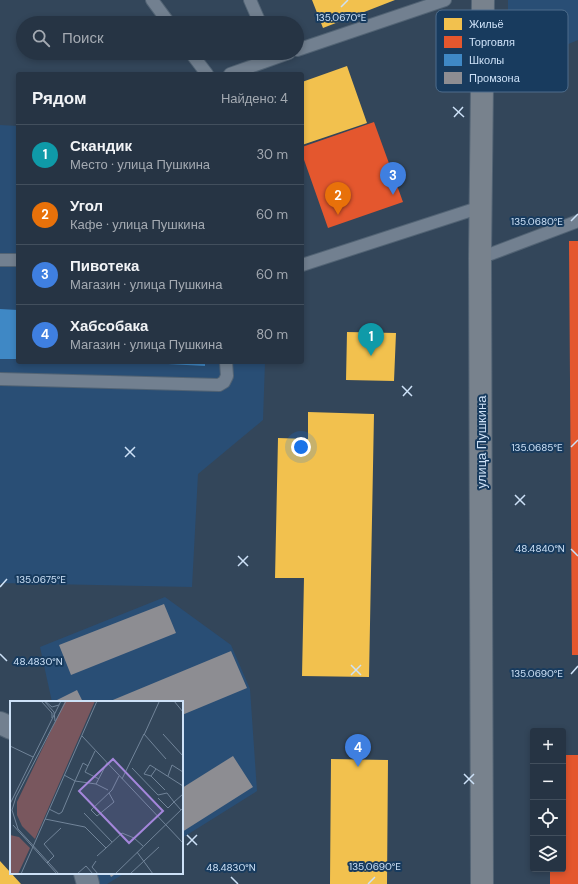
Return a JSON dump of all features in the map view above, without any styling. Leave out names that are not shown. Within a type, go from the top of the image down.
[{"type":"street","name":"улица Пушкина","points":[[483,0],[483,10]]},
{"type":"street","name":"улица Пушкина","points":[[482,92],[480,258],[482,884]]},
{"type":"street","points":[[0,723],[10,728]]},
{"type":"street","points":[[85,874],[88,884]]},
{"type":"lane","points":[[152,0],[164,16]]},
{"type":"lane","points":[[250,0],[257,16]]},
{"type":"lane","points":[[304,48],[445,0]]},
{"type":"lane","points":[[197,60],[206,72]]},
{"type":"lane","points":[[235,72],[263,60]]},
{"type":"lane","points":[[304,264],[481,207]]},
{"type":"lane","points":[[480,258],[578,221]]},
{"type":"lane","points":[[0,260],[16,260]]},
{"type":"lane","points":[[0,379],[219,385],[224,382],[227,376],[226,364]]},
{"type":"shaded area","points":[[508,0],[578,0],[578,40],[568,44],[568,10],[508,10]]},
{"type":"shaded area","points":[[0,125],[16,126],[16,364],[265,364],[263,420],[198,474],[192,587],[0,583]]},
{"type":"shaded area","points":[[165,597],[231,645],[250,689],[257,791],[183,837],[183,701],[52,701],[40,647]]},
{"type":"shaded area","points":[[90,874],[123,874],[107,884],[92,884]]},
{"type":"building: Жильё","points":[[312,0],[395,0],[323,28]]},
{"type":"building: Жильё","points":[[347,66],[367,123],[304,144],[304,81]]},
{"type":"building: Жильё","points":[[347,332],[396,333],[394,381],[346,380]]},
{"type":"building: Жильё","points":[[308,412],[374,414],[369,677],[302,676],[304,578],[275,578],[278,438],[308,439]]},
{"type":"building: Жильё","points":[[331,759],[388,760],[387,884],[330,884]]},
{"type":"building: Жильё","points":[[0,861],[10,872],[10,874],[12,874],[21,884],[0,884]]},
{"type":"building: Торговля","points":[[374,122],[403,202],[328,228],[304,160],[304,146]]},
{"type":"building: Торговля","points":[[569,241],[578,241],[578,655],[572,655]]},
{"type":"building: Торговля","points":[[566,755],[578,755],[578,884],[550,884],[550,872],[566,872]]},
{"type":"building: Школы","points":[[0,309],[16,310],[16,359],[0,359]]},
{"type":"building: Школы","points":[[168,364],[205,364],[205,366]]},
{"type":"building: Промзона","points":[[164,604],[176,633],[71,675],[59,645]]},
{"type":"building: Промзона","points":[[231,651],[247,688],[183,715],[183,701],[110,701]]},
{"type":"building: Промзона","points":[[77,690],[82,701],[55,701]]},
{"type":"building: Промзона","points":[[233,756],[253,787],[183,831],[183,787]]},
{"type":"place","name":"Пивотека","points":[[393,195]]},
{"type":"place","name":"Угол","points":[[338,215]]},
{"type":"place","name":"Скандик","points":[[371,356]]},
{"type":"place","name":"Хабсобака","points":[[358,767]]}]
